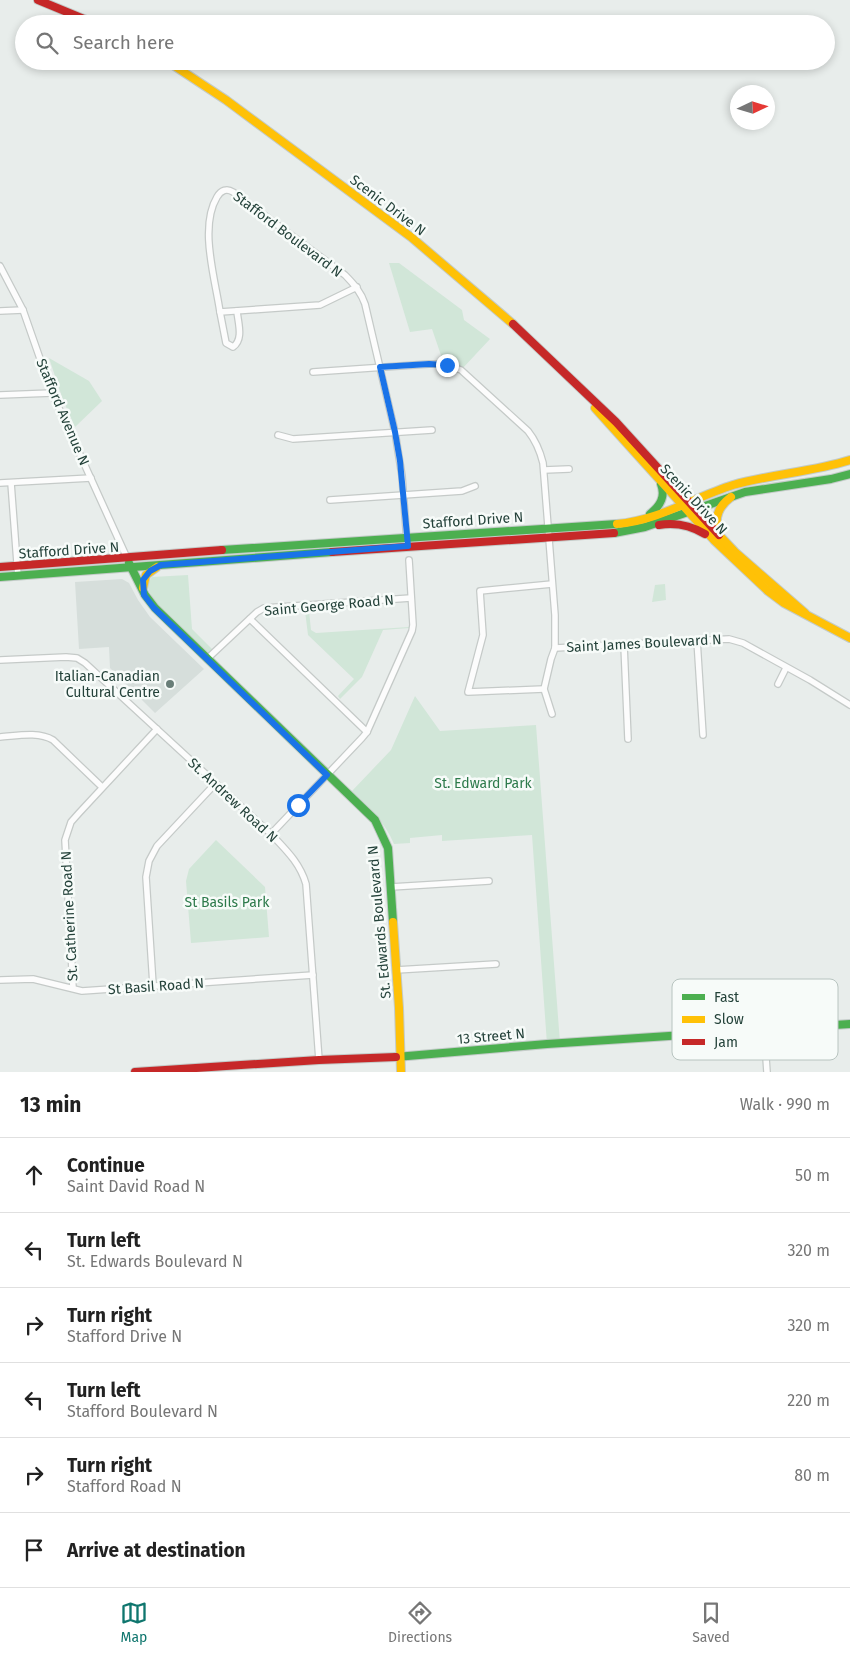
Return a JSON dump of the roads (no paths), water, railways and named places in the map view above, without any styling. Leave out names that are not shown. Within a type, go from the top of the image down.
[{"type":"main road","points":[[38,0],[74,15]]},
{"type":"main road","name":"Scenic Drive N","points":[[181,70],[226,100],[411,237],[523,334],[616,422],[688,506],[768,591],[784,603],[850,638]]},
{"type":"main road","name":"Scenic Drive N","points":[[578,387],[656,476],[688,506]]},
{"type":"main road","name":"Stafford Drive N","points":[[0,577],[408,546],[608,534],[645,527],[749,480],[818,469],[850,460]]},
{"type":"main road","name":"Stafford Drive N","points":[[0,567],[407,537],[620,524],[745,492],[832,479],[850,474]]},
{"type":"main road","points":[[645,518],[658,507],[662,499],[663,486],[656,476]]},
{"type":"main road","points":[[718,539],[716,523],[720,509],[726,501],[745,492]]},
{"type":"main road","points":[[645,527],[674,523],[685,524],[718,539]]},
{"type":"main road","name":"St. Edwards Boulevard N","points":[[127,558],[144,595],[154,608],[375,820],[383,835],[388,848],[391,887],[401,1072]]},
{"type":"main road","points":[[144,595],[143,580],[146,574],[161,565]]},
{"type":"main road","name":"13 Street N","points":[[134,1072],[245,1068],[319,1060],[400,1057],[672,1036]]},
{"type":"street","name":"Stafford Boulevard N","points":[[237,311],[240,338],[233,347],[226,343],[224,339],[208,238],[211,208],[220,192],[227,190],[234,192],[345,275],[357,287],[365,304],[395,432],[404,495],[408,546]]},
{"type":"street","name":"Stafford Avenue N","points":[[0,266],[23,310],[52,393],[127,558]]},
{"type":"street","name":"Stafford Boulevard N","points":[[220,312],[320,305],[357,287]]},
{"type":"street","points":[[0,311],[23,310]]},
{"type":"street","name":"Saint James Boulevard N","points":[[312,372],[437,364],[451,366],[461,370],[528,431],[539,447],[544,470],[552,584],[555,648],[544,689]]},
{"type":"street","points":[[0,395],[52,393]]},
{"type":"street","points":[[278,435],[293,439],[432,430]]},
{"type":"street","points":[[544,470],[569,470]]},
{"type":"street","points":[[0,483],[91,478]]},
{"type":"street","points":[[11,483],[18,576]]},
{"type":"street","points":[[330,500],[462,491],[475,486]]},
{"type":"street","points":[[271,834],[367,732],[412,632],[409,560]]},
{"type":"street","points":[[552,584],[480,591],[483,635],[468,692],[544,689],[552,714]]},
{"type":"street","name":"Saint George Road N","points":[[207,659],[256,612],[264,608],[411,598]]},
{"type":"street","points":[[250,619],[367,732]]},
{"type":"street","points":[[697,640],[703,735]]},
{"type":"street","name":"Saint James Boulevard N","points":[[555,648],[697,640],[734,640],[850,705]]},
{"type":"street","points":[[624,645],[628,739]]},
{"type":"street","name":"St. Andrew Road N","points":[[0,660],[55,656],[80,660],[103,677],[215,784],[271,834],[296,861],[302,871],[306,884],[319,1060]]},
{"type":"street","points":[[778,684],[786,668]]},
{"type":"street","name":"St. Catherine Road N","points":[[73,988],[65,840],[72,822],[157,729]]},
{"type":"street","points":[[0,737],[47,737],[53,740],[102,787]]},
{"type":"street","points":[[153,985],[146,877],[149,861],[157,846],[215,784]]},
{"type":"street","points":[[391,887],[489,881]]},
{"type":"street","points":[[396,970],[496,964]]},
{"type":"street","name":"St Basil Road N","points":[[0,980],[32,979],[82,991],[313,975]]},
{"type":"place","name":"Italian-Canadian Cultural Centre","points":[[170,684]]},
{"type":"park label","name":"St. Edward Park","points":[[483,783]]},
{"type":"park label","name":"St Basils Park","points":[[227,902]]}]
